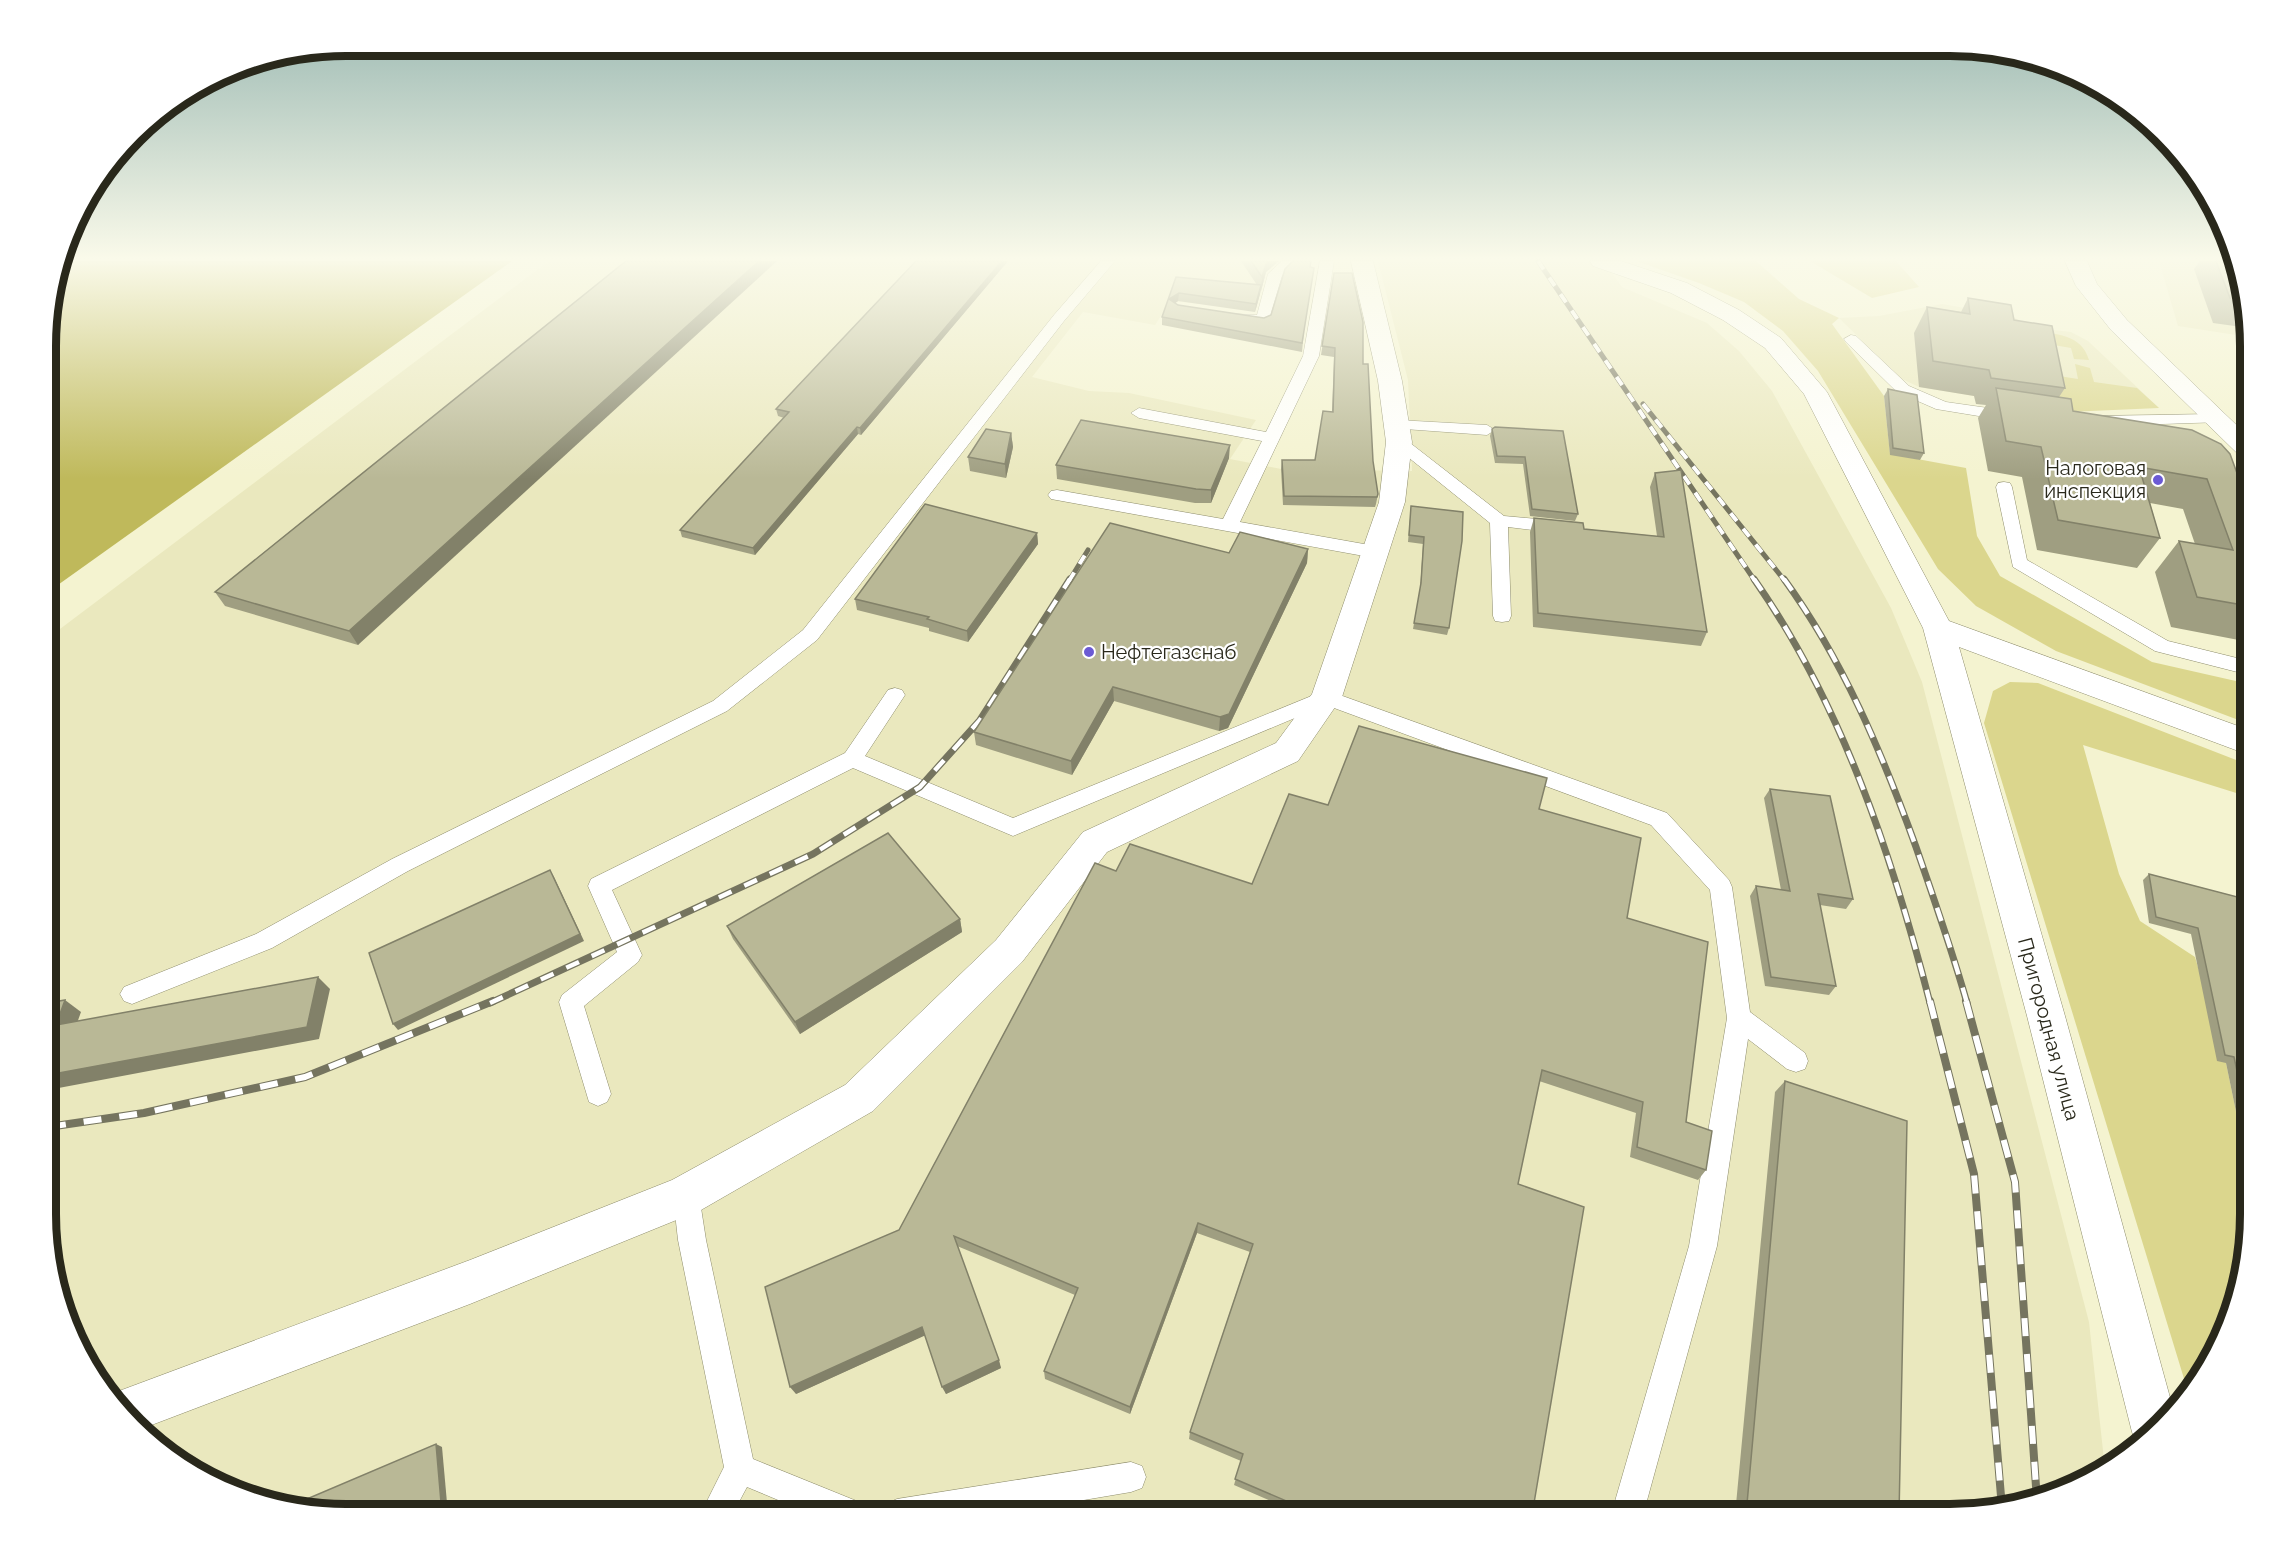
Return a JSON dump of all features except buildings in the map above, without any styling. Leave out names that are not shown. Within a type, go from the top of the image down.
[{"type":"main road","points":[[130,1409],[470,1282],[686,1195],[859,1098],[1009,951],[1095,842],[1287,752],[1326,697],[1392,502],[1398,433],[1390,381],[1379,334]]},
{"type":"main road","name":"Пригородная улица","points":[[1758,334],[1773,344],[1815,392],[1938,628],[2046,1017],[2153,1422]]},
{"type":"main road","points":[[2128,334],[2240,442]]},
{"type":"main road","points":[[1938,628],[2240,740]]},
{"type":"lane","points":[[132,994],[264,941],[400,865],[720,706],[810,635],[1047,334]]},
{"type":"lane","points":[[1229,526],[1311,356],[1315,334]]},
{"type":"lane","points":[[1851,339],[1903,389],[1942,406],[2020,417]]},
{"type":"lane","points":[[1140,413],[1272,438]]},
{"type":"lane","points":[[2089,421],[2216,419]]},
{"type":"lane","points":[[1398,433],[1487,430]]},
{"type":"lane","points":[[1398,433],[1465,494],[1499,521],[1581,530]]},
{"type":"lane","points":[[2004,487],[2019,563],[2162,646],[2240,666]]},
{"type":"lane","points":[[1465,494],[1497,496]]},
{"type":"lane","points":[[1057,495],[1375,552]]},
{"type":"lane","points":[[1499,521],[1502,616]]},
{"type":"lane","points":[[598,1094],[571,1002],[630,955],[599,886],[852,759],[896,695]]},
{"type":"lane","points":[[852,759],[1013,827],[1326,697],[1659,819],[1720,887],[1739,1018],[1703,1246],[1630,1504]]},
{"type":"lane","points":[[1739,1018],[1796,1061]]},
{"type":"lane","points":[[686,1195],[692,1240],[740,1469],[721,1504]]},
{"type":"lane","points":[[740,1469],[825,1504]]},
{"type":"lane","points":[[965,1504],[1131,1477]]},
{"type":"shaded area","points":[[56,334],[410,334],[56,586]]},
{"type":"shaded area","points":[[452,334],[1066,334],[1032,377],[1089,391],[1129,393],[1256,420],[1230,459],[1281,469],[1412,471],[1408,380],[1396,334],[1719,334],[1739,351],[1772,391],[1891,608],[1922,682],[2089,1322],[2104,1460],[2078,1475],[2025,1495],[1969,1504],[326,1504],[270,1495],[234,1482],[184,1456],[154,1433],[127,1406],[104,1376],[85,1343],[65,1290],[61,1271],[56,1234],[56,632]]},
{"type":"shaded area","points":[[1785,334],[1839,334],[1884,396],[1890,454],[1966,468],[1977,536],[2000,576],[2152,662],[2240,682],[2240,721],[2056,651],[1976,606],[1938,569],[1818,371]]},
{"type":"shaded area","points":[[1855,334],[2074,334],[2088,341],[2159,408],[2047,408],[1919,387],[1900,378]]},
{"type":"shaded area","points":[[2029,334],[2064,336],[2079,344],[2089,360],[2074,359],[2071,348],[2030,341]]},
{"type":"shaded area","points":[[2075,364],[2090,368],[2094,382],[2137,388],[2159,408],[2068,412],[2048,381],[2059,376],[2078,379]]},
{"type":"shaded area","points":[[2010,682],[2038,683],[2240,762],[2240,794],[2083,745],[2119,874],[2140,921],[2195,957],[2226,1063],[2240,1131],[2239,1234],[2230,1290],[2210,1343],[2185,1384],[1984,723],[1993,691]]},
{"type":"railway","points":[[1587,334],[1755,581]]},
{"type":"railway","points":[[1643,404],[1785,581]]},
{"type":"railway","points":[[1069,581],[1088,550]]},
{"type":"railway","points":[[490,1003],[813,854],[920,787],[980,720],[1070,579]]},
{"type":"railway","points":[[1754,579],[1785,627],[1813,678],[1861,783],[1899,892],[1930,1003]]},
{"type":"railway","points":[[1784,579],[1825,642],[1875,742],[1916,847],[1967,1003]]},
{"type":"railway","points":[[56,1126],[144,1113],[305,1077],[493,1001]]},
{"type":"railway","points":[[1930,1001],[1974,1174],[2001,1500]]},
{"type":"railway","points":[[1966,1001],[2015,1182],[2036,1491]]},
{"type":"place","name":"Налоговая инспекция","points":[[2158,480]]},
{"type":"place","name":"Нефтегазснаб","points":[[1089,652]]}]
